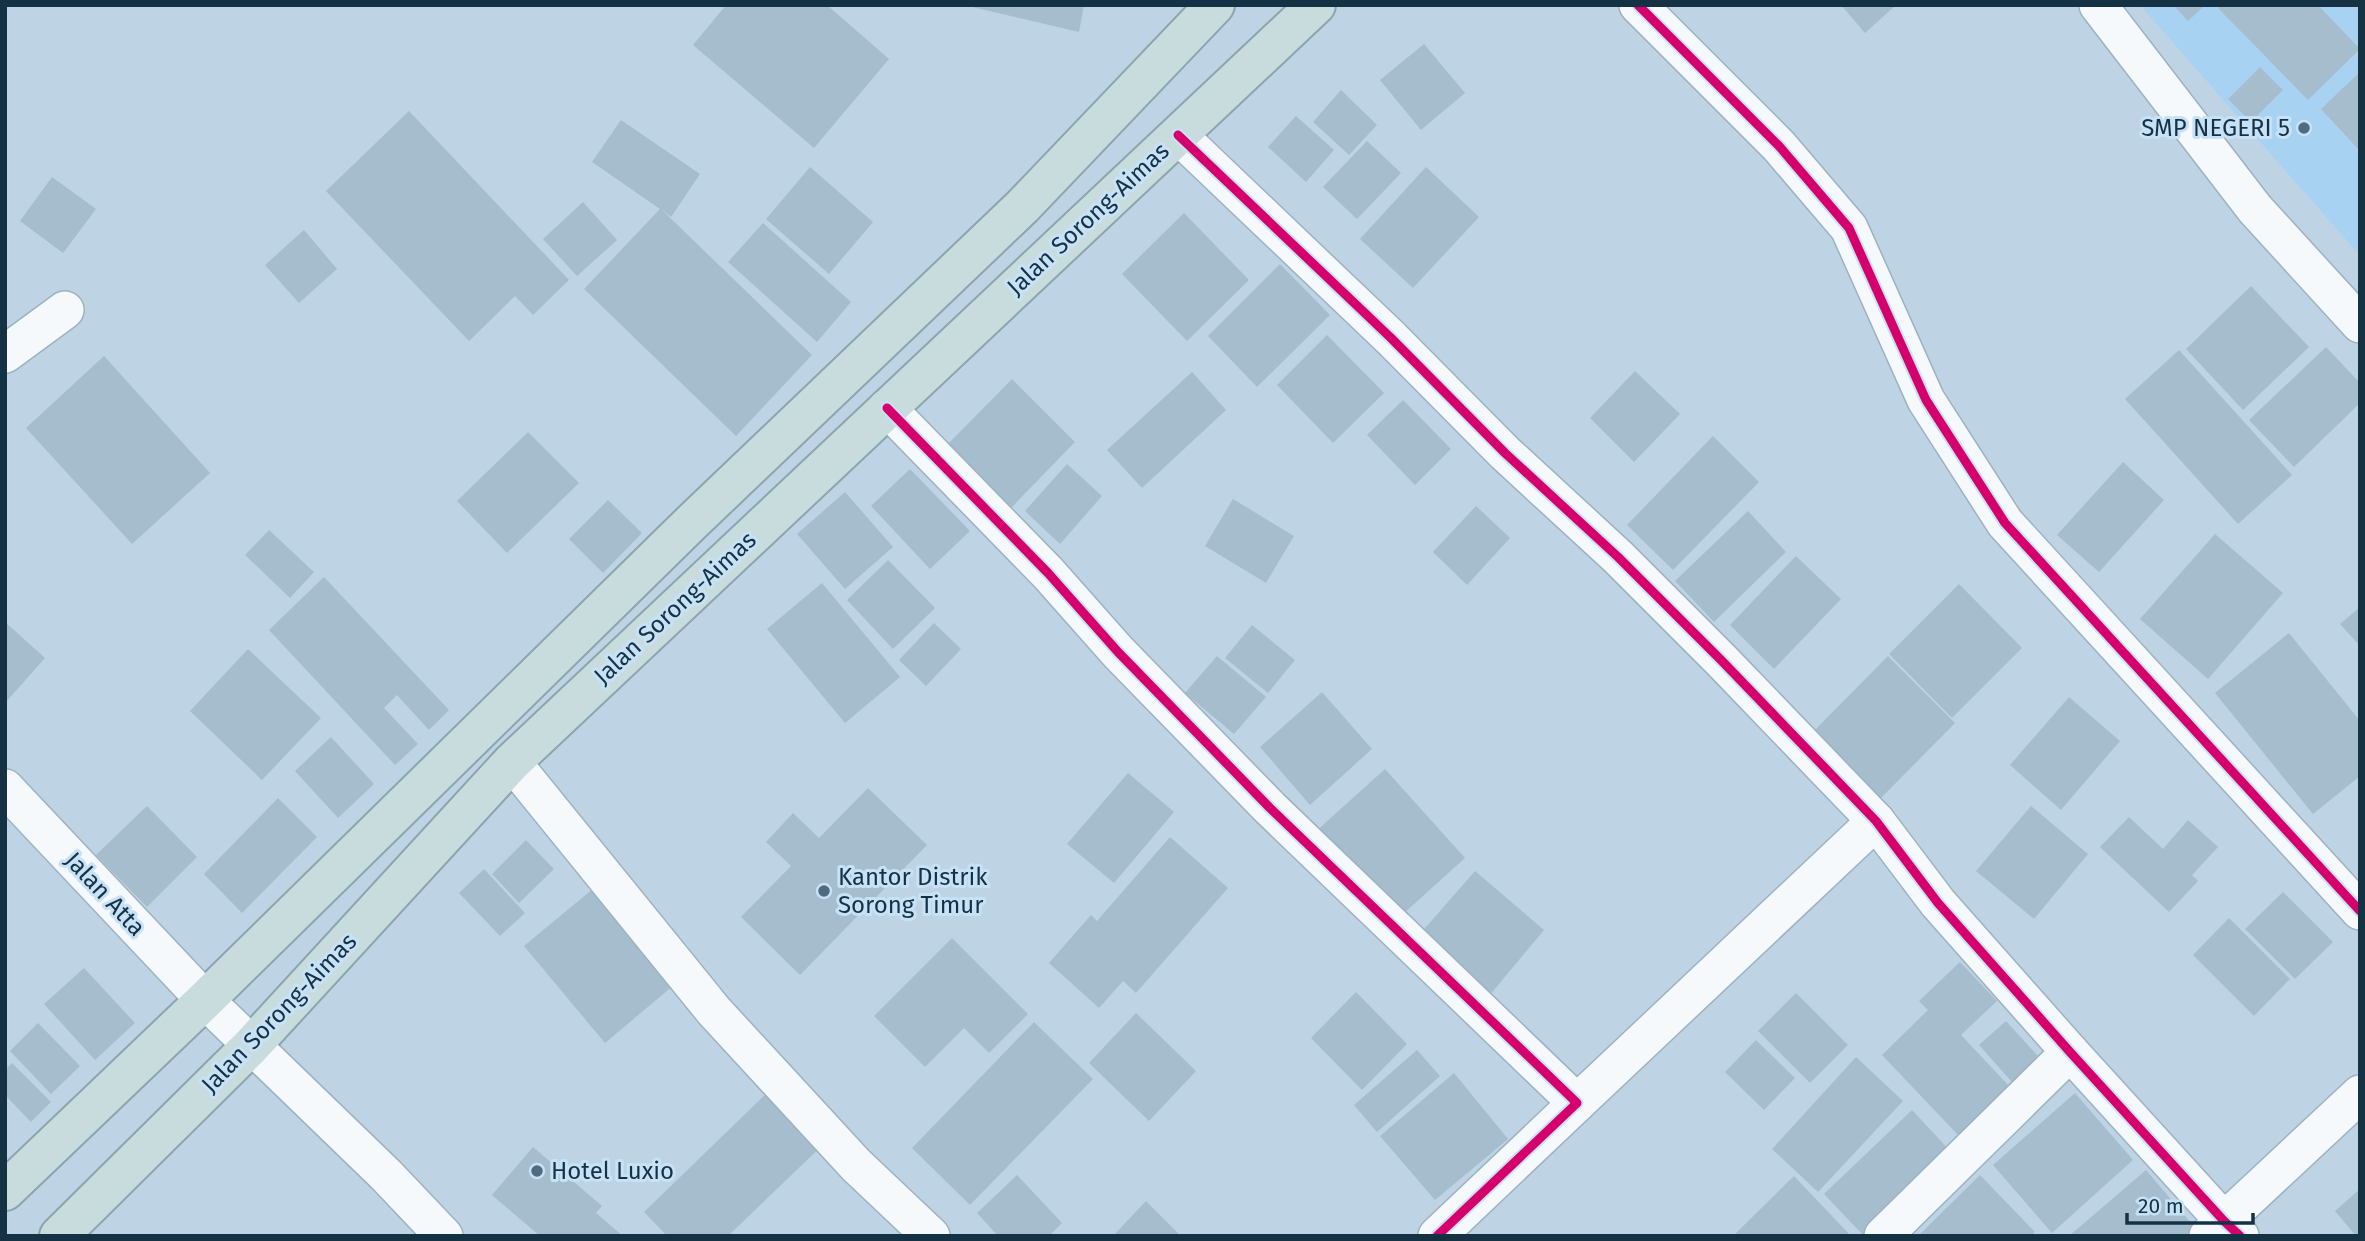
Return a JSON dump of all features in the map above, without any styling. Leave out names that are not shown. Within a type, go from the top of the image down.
[{"type":"highway","name":"Jalan Sorong-Aimas","points":[[5,1191],[205,1000],[691,523],[1022,207],[1215,5]]},
{"type":"highway","name":"Jalan Sorong-Aimas","points":[[59,1236],[251,1046],[512,762],[1316,5]]},
{"type":"street","points":[[1638,5],[1779,146],[1849,228],[1926,400],[2004,523],[2360,911]]},
{"type":"street","points":[[2098,5],[2255,209],[2360,324]]},
{"type":"street","points":[[1178,135],[1391,338],[1505,453],[1618,557],[1876,821],[1938,903],[2224,1231],[2360,1094]]},
{"type":"street","points":[[5,354],[65,310]]},
{"type":"street","points":[[887,408],[1048,573],[1118,652],[1269,808],[1577,1103]]},
{"type":"street","points":[[512,762],[714,1011],[856,1165],[931,1236]]},
{"type":"street","name":"Jalan Atta","points":[[5,788],[205,1000],[386,1175],[444,1236]]},
{"type":"street","points":[[1437,1236],[1876,821]]},
{"type":"street","points":[[1883,1236],[2070,1052]]},
{"type":"shaded area","name":"SMP NEGERI 5","points":[[2140,5],[2360,5],[2360,255],[2355,250]]},
{"type":"building","points":[[726,5],[827,5],[889,59],[814,148],[693,45]]},
{"type":"building","points":[[964,5],[1084,5],[1079,32]]},
{"type":"building","points":[[1841,5],[1896,5],[1865,33]]},
{"type":"building","points":[[2173,5],[2205,5],[2188,21]]},
{"type":"building","points":[[2222,5],[2318,5],[2360,49],[2308,100],[2218,8]]},
{"type":"building","points":[[1424,44],[1465,93],[1421,130],[1380,80]]},
{"type":"building","points":[[2260,67],[2283,90],[2251,122],[2228,99]]},
{"type":"building","points":[[2360,72],[2360,151],[2321,109]]},
{"type":"building","points":[[1341,90],[1377,125],[1349,155],[1313,122]]},
{"type":"building","points":[[409,111],[569,280],[533,315],[515,296],[469,341],[326,191]]},
{"type":"building","points":[[1296,116],[1334,150],[1306,182],[1268,147]]},
{"type":"building","points":[[621,120],[700,174],[671,217],[661,209],[812,355],[736,436],[584,289],[660,209],[592,162]]},
{"type":"building","points":[[1367,141],[1401,173],[1357,219],[1323,187]]},
{"type":"building","points":[[810,167],[873,222],[829,274],[766,219]]},
{"type":"building","points":[[1426,167],[1479,217],[1413,288],[1360,239]]},
{"type":"building","points":[[52,177],[96,209],[63,253],[20,221]]},
{"type":"building","points":[[583,202],[617,240],[577,276],[543,239]]},
{"type":"building","points":[[1184,213],[1249,280],[1187,341],[1122,274]]},
{"type":"building","points":[[763,223],[851,302],[817,342],[728,262]]},
{"type":"building","points":[[304,230],[337,269],[299,303],[265,265]]},
{"type":"building","points":[[1280,264],[1330,315],[1257,387],[1208,336]]},
{"type":"building","points":[[2251,286],[2309,347],[2243,410],[2186,349]]},
{"type":"building","points":[[1327,335],[1384,393],[1333,443],[1277,385]]},
{"type":"building","points":[[2326,347],[2360,383],[2360,403],[2294,467],[2249,420]]},
{"type":"building","points":[[2179,350],[2292,475],[2238,524],[2125,399]]},
{"type":"building","points":[[104,356],[210,473],[132,544],[26,428]]},
{"type":"building","points":[[1635,371],[1680,414],[1634,462],[1590,418]]},
{"type":"building","points":[[1192,372],[1226,410],[1142,488],[1107,450]]},
{"type":"building","points":[[1012,379],[1075,442],[1010,509],[946,446]]},
{"type":"building","points":[[1403,400],[1451,449],[1415,485],[1367,435]]},
{"type":"building","points":[[528,432],[579,483],[507,553],[457,501]]},
{"type":"building","points":[[1713,436],[1759,482],[1673,570],[1627,525]]},
{"type":"building","points":[[2123,462],[2164,500],[2099,572],[2057,535]]},
{"type":"building","points":[[1067,464],[1102,496],[1060,544],[1025,511]]},
{"type":"building","points":[[910,469],[970,531],[930,569],[871,506]]},
{"type":"building","points":[[845,492],[893,547],[845,589],[797,534]]},
{"type":"building","points":[[1233,499],[1294,536],[1266,583],[1205,546]]},
{"type":"building","points":[[608,500],[642,533],[603,573],[569,539]]},
{"type":"building","points":[[1476,506],[1510,538],[1467,585],[1433,552]]},
{"type":"building","points":[[1748,511],[1786,552],[1714,622],[1675,581]]},
{"type":"building","points":[[269,530],[314,572],[290,598],[245,555]]},
{"type":"building","points":[[2215,534],[2283,593],[2208,679],[2140,619]]},
{"type":"building","points":[[1796,556],[1841,599],[1774,669],[1730,625]]},
{"type":"building","points":[[888,560],[935,608],[893,649],[847,600]]},
{"type":"building","points":[[324,577],[449,710],[429,730],[397,695],[384,708],[418,744],[395,765],[269,630]]},
{"type":"building","points":[[822,583],[900,677],[845,723],[767,629]]},
{"type":"building","points":[[1959,584],[2022,648],[1952,718],[1889,654]]},
{"type":"building","points":[[2360,607],[2360,646],[2340,624]]},
{"type":"building","points":[[5,622],[45,658],[5,703]]},
{"type":"building","points":[[934,623],[961,649],[926,686],[899,660]]},
{"type":"building","points":[[1252,625],[1295,660],[1268,693],[1225,658]]},
{"type":"building","points":[[2289,633],[2360,721],[2360,776],[2313,814],[2215,693]]},
{"type":"building","points":[[248,649],[321,718],[262,780],[190,711]]},
{"type":"building","points":[[1217,656],[1266,697],[1234,734],[1185,693]]},
{"type":"building","points":[[1888,656],[1955,723],[1880,799],[1813,732]]},
{"type":"building","points":[[1322,692],[1372,749],[1310,805],[1260,747]]},
{"type":"building","points":[[2069,697],[2120,741],[2061,810],[2010,765]]},
{"type":"building","points":[[331,737],[374,784],[338,818],[295,771]]},
{"type":"building","points":[[1385,769],[1465,858],[1393,923],[1313,834]]},
{"type":"building","points":[[1128,773],[1174,812],[1114,883],[1067,844]]},
{"type":"building","name":"Kantor Distrik Sorong Timur","points":[[868,788],[927,845],[800,975],[741,917],[791,866],[766,842],[793,813],[819,838]]},
{"type":"building","points":[[278,798],[317,837],[242,913],[204,874]]},
{"type":"building","points":[[147,806],[197,857],[147,907],[96,855]]},
{"type":"building","points":[[2031,806],[2088,854],[2034,919],[1976,871]]},
{"type":"building","points":[[2129,817],[2163,849],[2188,820],[2218,847],[2192,875],[2198,881],[2169,912],[2100,847]]},
{"type":"building","points":[[1170,837],[1228,888],[1136,993],[1123,981],[1099,1008],[1049,963],[1091,915],[1097,921]]},
{"type":"building","points":[[526,840],[554,869],[519,903],[492,874]]},
{"type":"building","points":[[484,869],[525,913],[500,936],[459,893]]},
{"type":"building","points":[[1475,871],[1544,930],[1489,996],[1419,935]]},
{"type":"building","points":[[594,888],[674,985],[605,1043],[524,946]]},
{"type":"building","points":[[2283,892],[2333,942],[2295,979],[2245,929]]},
{"type":"building","points":[[2229,918],[2290,979],[2254,1016],[2193,955]]},
{"type":"building","points":[[952,938],[1028,1014],[989,1053],[964,1028],[925,1067],[874,1016]]},
{"type":"building","points":[[1960,962],[1997,1001],[1961,1035],[2010,1087],[1959,1136],[1882,1055],[1928,1010],[1919,1001]]},
{"type":"building","points":[[84,968],[135,1023],[95,1060],[44,1004]]},
{"type":"building","points":[[1356,992],[1407,1044],[1362,1090],[1311,1038]]},
{"type":"building","points":[[1796,993],[1848,1045],[1810,1083],[1758,1031]]},
{"type":"building","points":[[1136,1013],[1196,1071],[1149,1121],[1089,1063]]},
{"type":"building","points":[[2006,1021],[2046,1065],[2019,1090],[1979,1045]]},
{"type":"building","points":[[1034,1022],[1093,1079],[970,1205],[912,1148]]},
{"type":"building","points":[[38,1023],[80,1066],[51,1094],[10,1051]]},
{"type":"building","points":[[1756,1040],[1795,1078],[1764,1110],[1725,1072]]},
{"type":"building","points":[[1417,1050],[1440,1076],[1377,1132],[1354,1105]]},
{"type":"building","points":[[1856,1057],[1903,1101],[1818,1192],[1772,1149]]},
{"type":"building","points":[[12,1063],[51,1102],[31,1122],[5,1095],[5,1070]]},
{"type":"building","points":[[1454,1073],[1508,1139],[1435,1200],[1380,1136]]},
{"type":"building","points":[[775,1085],[828,1140],[728,1236],[667,1236],[644,1212]]},
{"type":"building","points":[[2075,1093],[2133,1160],[2052,1233],[1993,1165]]},
{"type":"building","points":[[1912,1110],[1953,1154],[1864,1236],[1824,1194]]},
{"type":"building","name":"Hotel Luxio","points":[[533,1147],[602,1206],[596,1213],[623,1236],[540,1236],[492,1195]]},
{"type":"building","points":[[2146,1170],[2202,1236],[2069,1236]]},
{"type":"building","points":[[1017,1175],[1062,1223],[1049,1236],[998,1236],[977,1213]]},
{"type":"building","points":[[1980,1175],[2035,1232],[2031,1236],[1918,1236]]},
{"type":"building","points":[[1794,1176],[1851,1236],[1733,1236]]},
{"type":"building","points":[[2360,1189],[2360,1236],[2356,1236],[2335,1211]]},
{"type":"building","points":[[1146,1201],[1181,1236],[1113,1236]]},
{"type":"cycle path","points":[[1638,5],[1779,146],[1849,228],[1926,400],[2005,523],[2360,911]]},
{"type":"cycle path","points":[[1178,135],[1391,338],[1505,453],[1618,557],[1722,661],[1876,821],[1938,903],[2070,1052],[2240,1236]]},
{"type":"cycle path","points":[[887,408],[1048,573],[1118,652],[1270,808],[1577,1103],[1437,1236]]},
{"type":"place","name":"SMP NEGERI 5","points":[[2304,128]]},
{"type":"place","name":"Kantor Distrik Sorong Timur","points":[[824,891]]},
{"type":"place","name":"Hotel Luxio","points":[[537,1171]]}]
